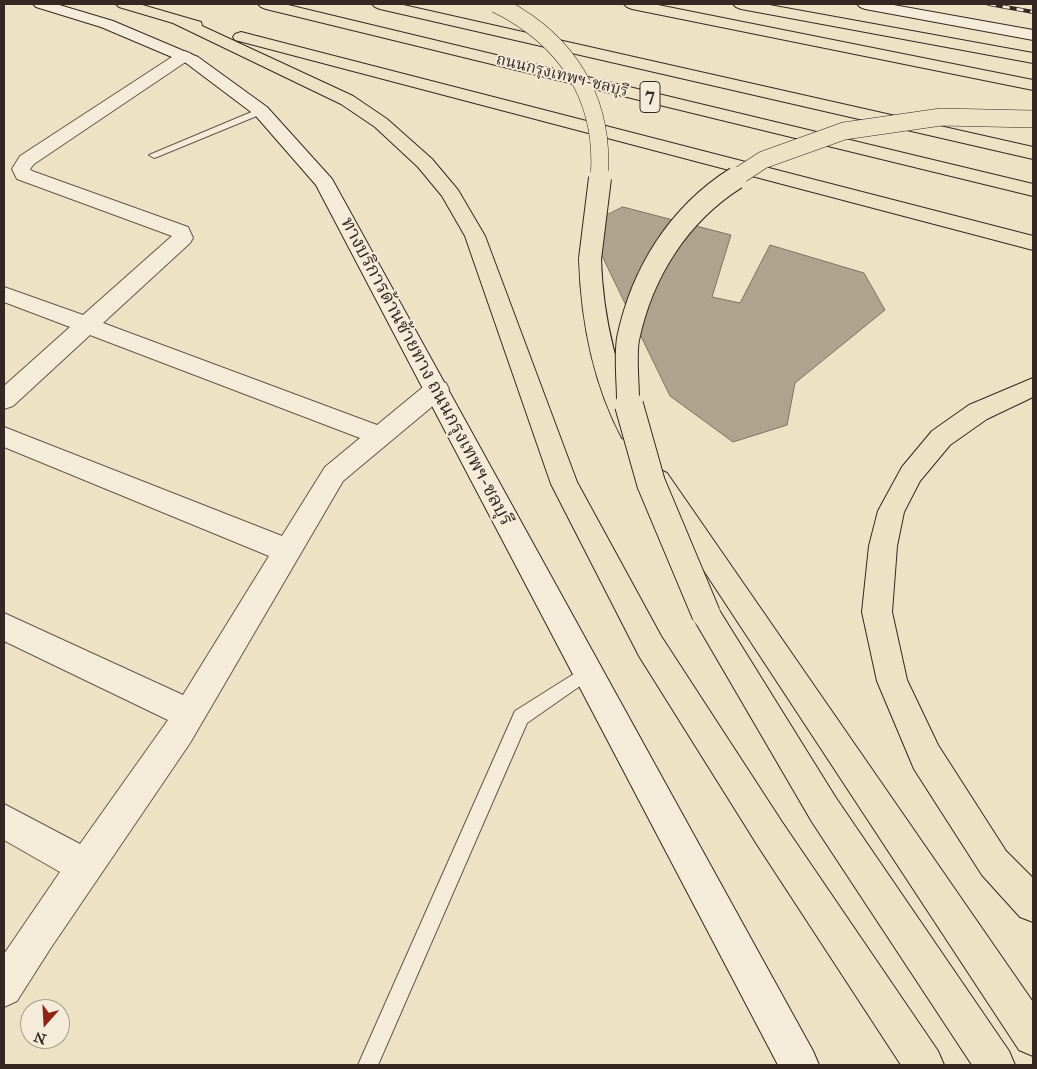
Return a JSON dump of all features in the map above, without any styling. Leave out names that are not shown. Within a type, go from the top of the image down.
[{"type":"highway","points":[[124,4],[178,20],[1033,243]]},
{"type":"highway","name":"ถนนกรุงเทพฯ-ชลบุรี","points":[[266,4],[1033,190]]},
{"type":"highway","name":"ถนนกรุงเทพฯ-ชลบุรี","points":[[380,4],[1033,153]]},
{"type":"highway","points":[[496,4],[520,17],[558,50],[573,67],[588,92],[597,118],[601,151],[600,179],[590,259],[590,291],[604,357],[622,412],[647,462],[686,524],[1033,1036]]},
{"type":"highway","points":[[632,4],[1033,85]]},
{"type":"highway","points":[[740,4],[792,12],[1033,58]]},
{"type":"highway","points":[[178,20],[347,100],[381,123],[425,163],[451,194],[475,236],[564,484],[650,646],[770,834],[924,1065]]},
{"type":"highway","points":[[995,1065],[824,810],[706,614],[651,483],[628,400],[628,340],[646,281],[676,230],[715,191],[764,160],[844,131],[941,117],[1033,119]]},
{"type":"highway","points":[[1033,388],[978,412],[941,438],[911,474],[891,511],[883,546],[877,612],[892,681],[926,757],[994,863],[1033,904]]},
{"type":"street","name":"ทางบริการด้านซ้ายทาง ถนนกรุงเทพฯ-ชลบุรี","points":[[42,4],[107,24],[192,60],[261,111],[325,183],[799,1065]]},
{"type":"street","points":[[866,4],[1033,35]]},
{"type":"street","points":[[4,400],[183,238],[181,232],[24,175],[21,170],[27,160],[184,56]]},
{"type":"street","points":[[4,294],[380,436]]},
{"type":"street","points":[[4,988],[36,936],[189,714],[334,474],[437,389]]},
{"type":"street","points":[[4,437],[287,551]]},
{"type":"street","points":[[4,626],[189,714]]},
{"type":"street","points":[[4,821],[85,866]]},
{"type":"lane","points":[[154,155],[261,111]]},
{"type":"lane","points":[[368,1065],[521,717],[588,672]]},
{"type":"shaded area","points":[[623,207],[731,235],[712,297],[740,303],[770,245],[864,273],[885,310],[795,383],[787,425],[733,442],[670,396],[587,225]]},
{"type":"railway","points":[[989,4],[1033,12]]}]
